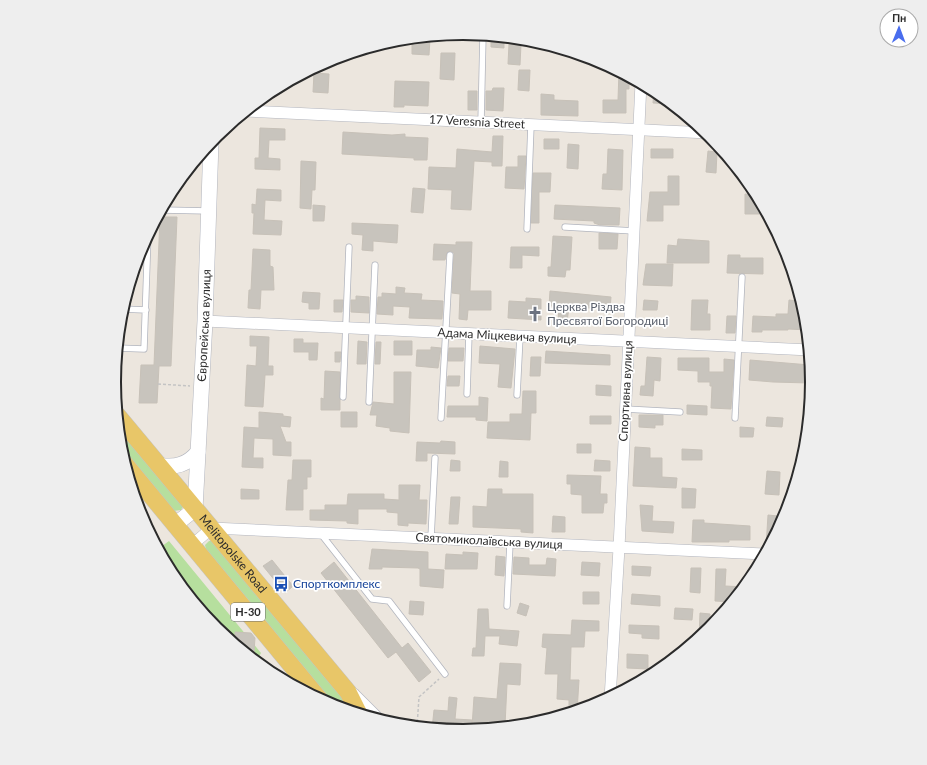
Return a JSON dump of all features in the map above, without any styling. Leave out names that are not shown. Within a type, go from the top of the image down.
[{"type":"main road","name":"Melitopolske Road","points":[[124,423],[348,692],[356,708]]},
{"type":"main road","name":"Melitopolske Road","points":[[134,474],[312,690]]},
{"type":"street","name":"Спортивна вулиця","points":[[610,692],[619,548],[641,90]]},
{"type":"street","name":"17 Veresnia Street","points":[[255,111],[698,133]]},
{"type":"street","name":"Європейська вулиця","points":[[195,509],[205,321],[211,152]]},
{"type":"street","name":"Адама Міцкевича вулиця","points":[[205,321],[804,350]]},
{"type":"street","points":[[159,465],[168,467],[183,464],[192,459],[198,452]]},
{"type":"street","points":[[176,524],[195,509]]},
{"type":"street","points":[[193,544],[212,528]]},
{"type":"street","name":"Святомиколаївська вулиця","points":[[212,528],[760,554]]},
{"type":"street","points":[[348,692],[368,711]]},
{"type":"lane","points":[[481,122],[483,41]]},
{"type":"lane","points":[[527,229],[531,125]]},
{"type":"lane","points":[[168,210],[209,211]]},
{"type":"lane","points":[[565,227],[634,231]]},
{"type":"lane","points":[[343,397],[347,328],[349,248]]},
{"type":"lane","points":[[123,348],[144,349],[148,250]]},
{"type":"lane","points":[[441,418],[450,255]]},
{"type":"lane","points":[[369,402],[375,265]]},
{"type":"lane","points":[[735,418],[742,277]]},
{"type":"lane","points":[[130,309],[146,310]]},
{"type":"lane","points":[[467,394],[469,334]]},
{"type":"lane","points":[[517,395],[520,336]]},
{"type":"lane","points":[[625,409],[680,412]]},
{"type":"lane","points":[[431,538],[435,458]]},
{"type":"lane","points":[[320,532],[372,599],[389,601],[445,674]]},
{"type":"lane","points":[[506,606],[510,542]]},
{"type":"path","points":[[158,384],[202,386]]},
{"type":"path","points":[[417,722],[418,697],[445,674]]},
{"type":"green space","points":[[126,436],[183,506],[181,510],[173,511],[130,460]]},
{"type":"green space","points":[[169,541],[261,653],[259,657],[221,625],[206,608],[179,573],[162,546]]},
{"type":"green space","points":[[209,541],[212,541],[350,706],[329,698],[206,549],[205,545]]},
{"type":"building","points":[[491,41],[504,43],[504,48],[491,47]]},
{"type":"building","points":[[430,42],[429,55],[412,54],[412,44]]},
{"type":"building","points":[[509,44],[521,45],[520,65],[508,64]]},
{"type":"building","points":[[441,53],[455,53],[454,80],[440,79]]},
{"type":"building","points":[[519,70],[530,70],[529,91],[518,90]]},
{"type":"building","points":[[314,74],[329,74],[328,93],[313,92]]},
{"type":"building","points":[[619,77],[629,83],[629,89],[626,89],[626,113],[603,113],[603,100],[618,100]]},
{"type":"building","points":[[395,81],[429,82],[428,106],[404,105],[404,107],[394,107]]},
{"type":"building","points":[[493,88],[504,88],[503,111],[486,110],[486,91],[492,91]]},
{"type":"building","points":[[468,91],[477,91],[477,110],[468,110]]},
{"type":"building","points":[[541,94],[554,95],[554,100],[578,101],[578,116],[541,115]]},
{"type":"building","points":[[653,98],[662,103],[653,103]]},
{"type":"building","points":[[260,128],[285,129],[285,140],[269,140],[268,158],[280,159],[280,170],[255,169],[255,158],[259,158]]},
{"type":"building","points":[[343,132],[392,135],[405,134],[405,137],[428,138],[427,160],[342,154]]},
{"type":"building","points":[[493,136],[503,136],[502,166],[492,166],[492,162],[474,161],[471,210],[451,209],[452,190],[428,189],[429,167],[456,168],[457,149],[492,152]]},
{"type":"building","points":[[544,139],[559,139],[559,149],[544,149]]},
{"type":"building","points":[[568,144],[579,145],[578,169],[567,168]]},
{"type":"building","points":[[608,149],[623,150],[622,190],[602,189],[603,174],[607,174]]},
{"type":"building","points":[[651,149],[673,149],[673,158],[651,158]]},
{"type":"building","points":[[708,151],[717,152],[716,173],[706,172]]},
{"type":"building","points":[[518,156],[526,156],[524,189],[505,188],[506,167],[518,167]]},
{"type":"building","points":[[301,161],[316,162],[315,190],[312,190],[311,209],[300,208]]},
{"type":"building","points":[[533,173],[551,173],[550,192],[539,192],[539,223],[531,223]]},
{"type":"building","points":[[668,176],[679,176],[679,205],[663,205],[663,221],[647,221],[650,192],[668,192]]},
{"type":"building","points":[[413,188],[425,189],[423,213],[411,212]]},
{"type":"building","points":[[257,189],[281,190],[281,201],[265,200],[264,220],[282,221],[281,235],[253,234],[254,213],[252,213],[252,204],[256,205]]},
{"type":"building","points":[[745,194],[750,194],[762,214],[745,214]]},
{"type":"building","points":[[313,205],[325,206],[324,221],[313,221]]},
{"type":"building","points":[[555,205],[620,208],[619,225],[600,225],[594,223],[594,221],[554,219]]},
{"type":"building","points":[[164,217],[177,217],[171,366],[159,366],[157,403],[139,403],[141,365],[154,365],[160,224]]},
{"type":"building","points":[[352,223],[398,225],[397,243],[373,241],[373,251],[362,250],[363,235],[352,234]]},
{"type":"building","points":[[599,233],[618,234],[617,249],[599,249]]},
{"type":"building","points":[[553,236],[572,237],[570,270],[566,270],[565,277],[548,276],[548,267],[551,267]]},
{"type":"building","points":[[678,239],[709,241],[709,263],[667,263],[668,245],[677,246]]},
{"type":"building","points":[[456,242],[472,242],[470,291],[491,291],[491,310],[468,310],[467,320],[459,319],[460,294],[452,293],[454,253],[451,251],[447,252],[445,260],[433,260],[434,244],[456,245]]},
{"type":"building","points":[[511,247],[539,247],[539,256],[522,255],[522,268],[510,268]]},
{"type":"building","points":[[253,249],[270,250],[270,266],[273,267],[274,290],[261,290],[260,309],[248,308],[249,290],[251,290]]},
{"type":"building","points":[[728,255],[740,255],[740,258],[763,258],[763,274],[727,273]]},
{"type":"building","points":[[646,264],[673,264],[672,286],[643,285]]},
{"type":"building","points":[[396,287],[405,288],[404,293],[422,294],[421,300],[443,301],[442,319],[409,318],[410,307],[393,306],[393,315],[377,314],[378,297],[382,297],[382,293],[396,294]]},
{"type":"building","points":[[550,291],[611,297],[610,309],[569,307],[567,322],[558,322],[559,306],[549,306]]},
{"type":"building","points":[[303,292],[320,293],[319,309],[309,309],[309,303],[302,302]]},
{"type":"building","points":[[356,296],[369,297],[369,313],[351,312],[351,300],[356,300]]},
{"type":"building","points":[[526,298],[541,299],[541,320],[508,318],[509,301],[526,302]]},
{"type":"building","points":[[334,300],[343,300],[342,312],[334,312]]},
{"type":"building","points":[[644,300],[658,301],[657,310],[643,310]]},
{"type":"building","points":[[692,300],[708,300],[707,314],[710,314],[710,330],[691,330]]},
{"type":"building","points":[[789,300],[796,301],[801,330],[762,330],[762,332],[752,332],[753,316],[776,317],[776,314],[788,314]]},
{"type":"building","points":[[727,316],[736,316],[735,333],[726,333]]},
{"type":"building","points":[[250,336],[269,337],[268,366],[273,366],[273,375],[265,375],[263,407],[245,406],[247,365],[256,366],[257,346],[250,346]]},
{"type":"building","points":[[294,339],[303,339],[303,343],[318,343],[317,360],[309,360],[309,352],[294,352]]},
{"type":"building","points":[[358,341],[367,342],[366,364],[357,364]]},
{"type":"building","points":[[394,341],[412,341],[412,355],[394,355]]},
{"type":"building","points":[[376,342],[381,342],[380,364],[375,364]]},
{"type":"building","points":[[480,346],[515,349],[511,388],[498,387],[500,364],[479,363]]},
{"type":"building","points":[[431,347],[441,348],[438,368],[416,366],[417,350],[431,350]]},
{"type":"building","points":[[449,348],[464,348],[463,361],[448,361]]},
{"type":"building","points":[[546,351],[610,355],[610,365],[545,363]]},
{"type":"building","points":[[335,352],[341,352],[340,362],[335,362]]},
{"type":"building","points":[[531,357],[541,357],[540,376],[530,376]]},
{"type":"building","points":[[647,357],[661,358],[660,381],[654,380],[653,396],[640,395],[641,386],[645,386]]},
{"type":"building","points":[[678,358],[709,358],[709,372],[724,372],[724,359],[734,360],[731,409],[711,408],[712,386],[710,386],[710,382],[698,382],[698,371],[678,370]]},
{"type":"building","points":[[750,360],[805,365],[806,383],[749,380]]},
{"type":"building","points":[[325,371],[340,372],[340,410],[321,410],[321,398],[324,399]]},
{"type":"building","points":[[394,372],[411,372],[409,433],[390,431],[390,428],[376,426],[377,415],[370,415],[373,402],[394,404]]},
{"type":"building","points":[[448,376],[460,376],[459,386],[447,386]]},
{"type":"building","points":[[596,385],[611,386],[611,396],[596,395]]},
{"type":"building","points":[[523,391],[536,391],[536,413],[531,413],[530,440],[487,438],[488,422],[510,422],[510,414],[522,414]]},
{"type":"building","points":[[479,397],[488,398],[487,421],[476,420],[476,417],[447,417],[448,406],[479,406]]},
{"type":"building","points":[[687,405],[707,406],[707,415],[687,414]]},
{"type":"building","points":[[259,412],[283,414],[283,416],[291,417],[290,427],[280,426],[286,442],[291,442],[291,456],[273,455],[273,439],[254,438],[253,458],[263,458],[263,468],[242,467],[244,427],[259,428]]},
{"type":"building","points":[[341,412],[357,412],[357,427],[341,427]]},
{"type":"building","points":[[639,415],[663,415],[663,425],[655,425],[655,428],[639,427]]},
{"type":"building","points":[[590,416],[611,416],[611,424],[590,424]]},
{"type":"building","points":[[767,417],[783,418],[782,427],[766,426]]},
{"type":"building","points":[[740,427],[754,428],[753,437],[740,437]]},
{"type":"building","points":[[441,441],[455,442],[455,454],[427,453],[427,461],[416,461],[417,442],[440,443]]},
{"type":"building","points":[[577,444],[591,444],[591,453],[577,453]]},
{"type":"building","points":[[635,447],[650,448],[650,458],[662,458],[662,477],[677,478],[676,488],[633,486]]},
{"type":"building","points":[[682,449],[702,450],[702,460],[682,460]]},
{"type":"building","points":[[293,460],[311,460],[311,477],[307,477],[307,489],[303,489],[303,510],[286,510],[288,480],[292,480]]},
{"type":"building","points":[[451,460],[460,461],[460,471],[450,471]]},
{"type":"building","points":[[595,460],[610,461],[610,471],[594,471]]},
{"type":"building","points":[[500,461],[508,462],[508,477],[499,477]]},
{"type":"building","points":[[767,471],[780,472],[779,495],[765,494]]},
{"type":"building","points":[[567,475],[601,476],[600,494],[607,494],[607,503],[604,503],[603,513],[582,513],[582,495],[571,494],[571,484],[567,484]]},
{"type":"building","points":[[399,485],[420,485],[419,500],[427,500],[426,524],[408,523],[408,526],[398,525],[398,513],[387,512],[387,509],[358,509],[358,524],[347,523],[347,521],[310,520],[310,510],[325,510],[325,505],[347,505],[348,494],[384,494],[384,499],[399,500]]},
{"type":"building","points":[[682,488],[696,489],[695,508],[682,508]]},
{"type":"building","points":[[241,489],[259,490],[259,499],[241,499]]},
{"type":"building","points":[[488,489],[502,489],[502,494],[533,494],[533,533],[521,532],[521,529],[473,527],[473,506],[487,507]]},
{"type":"building","points":[[451,497],[460,497],[458,524],[449,524]]},
{"type":"building","points":[[640,505],[653,506],[652,521],[674,522],[673,533],[642,531]]},
{"type":"building","points":[[768,515],[778,516],[778,519],[766,543]]},
{"type":"building","points":[[553,516],[565,517],[565,532],[552,532]]},
{"type":"building","points":[[693,520],[704,520],[704,523],[750,526],[750,540],[729,540],[729,542],[692,542]]},
{"type":"building","points":[[372,549],[428,552],[428,569],[444,570],[443,588],[420,586],[420,569],[418,568],[382,567],[382,569],[369,569]]},
{"type":"building","points":[[463,552],[478,553],[477,569],[445,569],[446,554],[463,555]]},
{"type":"building","points":[[496,556],[505,557],[504,576],[495,575]]},
{"type":"building","points":[[514,557],[529,558],[529,565],[546,565],[547,558],[556,559],[555,576],[513,574]]},
{"type":"building","points":[[272,560],[293,586],[285,593],[263,566]]},
{"type":"building","points":[[334,562],[402,648],[408,643],[431,672],[419,682],[396,652],[388,658],[321,573]]},
{"type":"building","points":[[582,562],[600,563],[599,576],[581,575]]},
{"type":"building","points":[[632,566],[651,567],[650,576],[632,575]]},
{"type":"building","points":[[691,568],[701,568],[700,593],[690,592]]},
{"type":"building","points":[[716,569],[726,569],[725,586],[738,587],[726,602],[715,601]]},
{"type":"building","points":[[583,592],[599,592],[599,604],[583,604]]},
{"type":"building","points":[[632,594],[660,596],[660,606],[631,604]]},
{"type":"building","points":[[410,601],[424,602],[423,615],[409,614]]},
{"type":"building","points":[[520,603],[529,606],[526,616],[517,613]]},
{"type":"building","points":[[675,608],[693,609],[692,620],[674,619]]},
{"type":"building","points":[[478,609],[488,609],[489,629],[519,631],[517,646],[499,644],[500,636],[485,636],[484,656],[472,656],[473,648],[476,648]]},
{"type":"building","points":[[700,613],[710,614],[710,619],[711,619],[699,631]]},
{"type":"building","points":[[572,620],[599,621],[599,631],[585,631],[584,647],[571,647],[570,680],[579,680],[577,706],[569,708],[569,700],[557,699],[558,674],[545,674],[547,648],[542,647],[543,634],[571,635]]},
{"type":"building","points":[[629,625],[659,626],[659,639],[642,638],[642,634],[629,633]]},
{"type":"building","points":[[235,632],[251,633],[255,638],[254,652],[253,652],[235,637]]},
{"type":"building","points":[[627,654],[648,655],[648,669],[627,668]]},
{"type":"building","points":[[500,663],[521,664],[520,685],[507,684],[505,722],[472,725],[474,697],[497,699]]},
{"type":"building","points":[[449,697],[457,698],[455,719],[472,720],[472,725],[433,723],[434,710],[448,711]]},
{"type":"place","name":"Церква Різдва Пресвятої Богородиці","points":[[535,314]]},
{"type":"place","name":"Спорткомплекс","points":[[281,584]]}]
